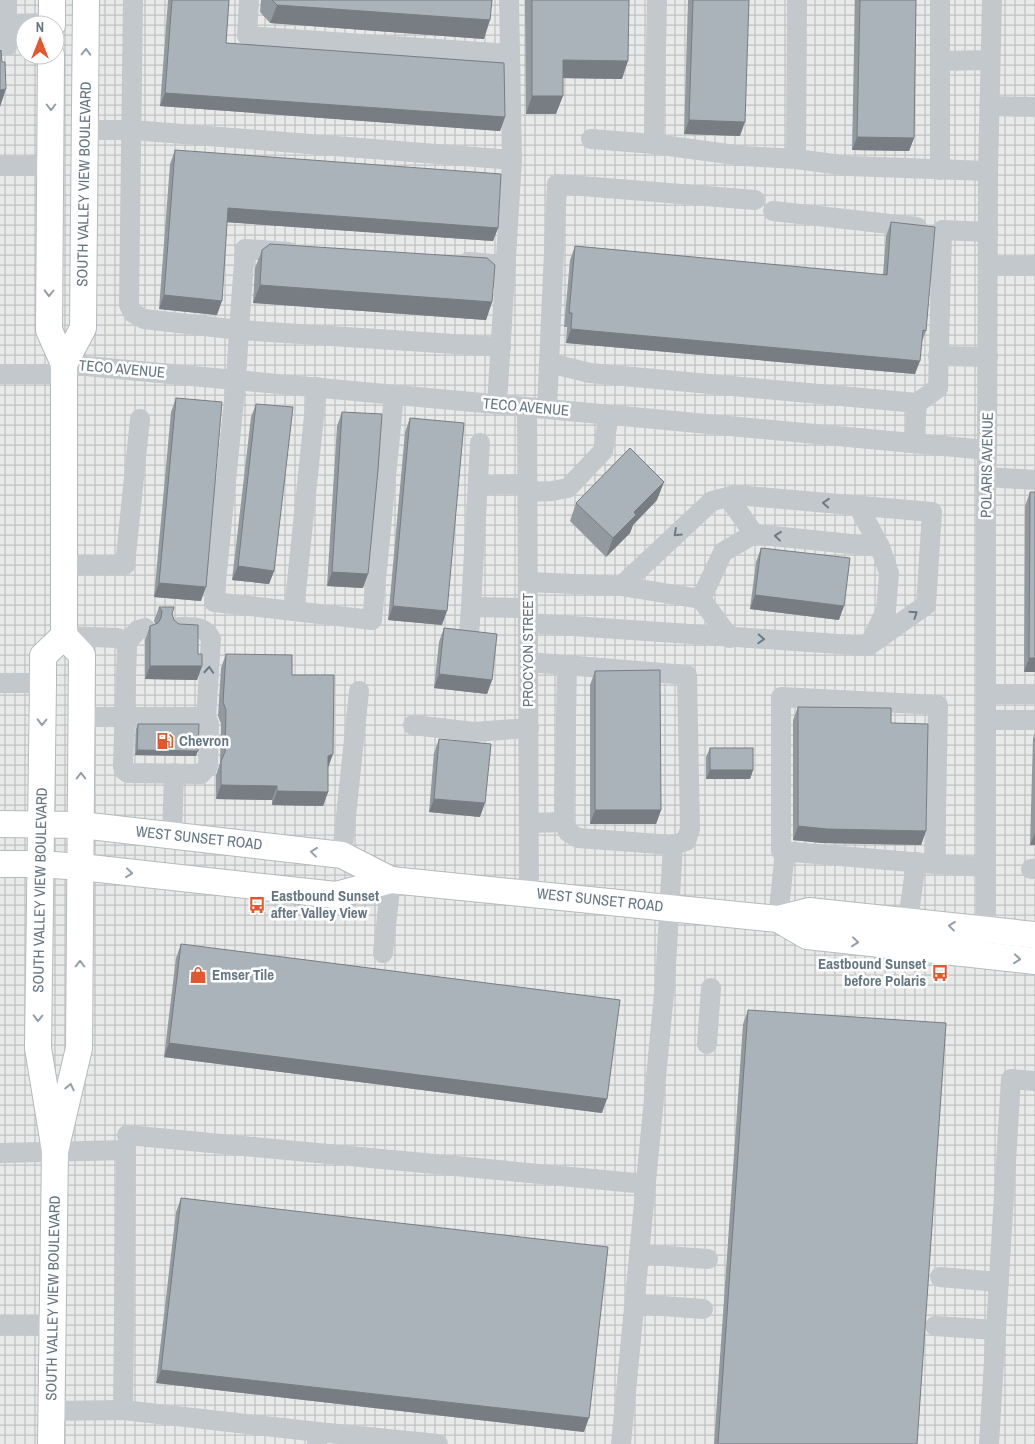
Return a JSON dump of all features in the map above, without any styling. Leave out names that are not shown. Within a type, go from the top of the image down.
[{"type":"main road","name":"SOUTH VALLEY VIEW BOULEVARD","points":[[64,369],[83,328],[86,0]]},
{"type":"main road","name":"SOUTH VALLEY VIEW BOULEVARD","points":[[52,65],[49,330],[64,369],[64,636],[82,655],[79,1048],[55,1151]]},
{"type":"main road","name":"SOUTH VALLEY VIEW BOULEVARD","points":[[52,1444],[55,1151],[38,1048],[43,656],[64,636]]},
{"type":"main road","name":"WEST SUNSET ROAD","points":[[0,824],[81,825],[342,855],[392,880]]},
{"type":"main road","name":"WEST SUNSET ROAD","points":[[0,864],[81,867],[336,895],[392,880],[778,919],[809,910],[1035,935]]},
{"type":"main road","name":"WEST SUNSET ROAD","points":[[778,919],[807,936],[1035,961]]},
{"type":"street","points":[[0,46],[7,46],[7,0]]},
{"type":"street","points":[[133,0],[130,305],[133,313],[144,320],[239,330],[501,347]]},
{"type":"street","points":[[249,0],[247,36],[510,54]]},
{"type":"street","points":[[497,404],[512,160],[509,0]]},
{"type":"street","points":[[654,144],[657,0]]},
{"type":"street","points":[[796,158],[798,0]]},
{"type":"street","points":[[940,0],[940,170]]},
{"type":"street","name":"POLARIS AVENUE","points":[[986,930],[988,106],[992,0]]},
{"type":"street","points":[[7,24],[15,23]]},
{"type":"street","points":[[940,61],[989,60]]},
{"type":"street","points":[[988,106],[1035,108]]},
{"type":"street","points":[[85,130],[132,130],[512,160]]},
{"type":"street","points":[[590,139],[654,144],[743,156],[796,158],[849,166],[988,171]]},
{"type":"street","points":[[0,166],[51,166]]},
{"type":"street","points":[[547,409],[557,184],[755,200]]},
{"type":"street","points":[[773,211],[942,230],[988,232]]},
{"type":"street","points":[[549,363],[590,373],[917,403],[938,388],[942,230]]},
{"type":"street","points":[[312,253],[245,249],[236,380],[214,602],[372,620],[394,395]]},
{"type":"street","points":[[448,261],[506,264]]},
{"type":"street","points":[[988,266],[1035,266]]},
{"type":"street","points":[[938,356],[988,357]]},
{"type":"street","name":"TECO AVENUE","points":[[0,374],[64,369],[236,380],[987,450]]},
{"type":"street","points":[[294,611],[317,387]]},
{"type":"street","points":[[914,443],[917,403]]},
{"type":"street","name":"PROCYON STREET","points":[[527,407],[529,893]]},
{"type":"street","points":[[478,485],[528,488],[552,492],[568,488],[603,451],[609,415]]},
{"type":"street","points":[[64,565],[125,565],[140,419]]},
{"type":"street","points":[[469,634],[480,443]]},
{"type":"street","points":[[986,476],[1035,480]]},
{"type":"street","points":[[471,607],[528,616],[695,635],[868,646],[926,605],[932,512],[736,495],[712,501],[621,586]]},
{"type":"street","points":[[728,497],[754,534]]},
{"type":"street","points":[[858,506],[880,548],[889,573],[886,610],[868,646]]},
{"type":"street","points":[[701,599],[723,552],[754,534],[880,548]]},
{"type":"street","points":[[528,582],[621,586],[701,599],[730,638]]},
{"type":"street","points":[[145,628],[138,630],[126,643],[124,770],[128,773],[201,774],[208,766],[209,724],[206,719],[211,639],[208,634],[198,627],[178,627]]},
{"type":"street","points":[[64,636],[118,638],[126,643]]},
{"type":"street","points":[[528,662],[567,665],[688,675],[690,829],[686,841],[673,844],[578,838],[568,832],[564,822],[567,665]]},
{"type":"street","points":[[0,683],[43,683]]},
{"type":"street","points":[[342,855],[358,691]]},
{"type":"street","points":[[986,694],[1035,694]]},
{"type":"street","points":[[908,921],[925,863],[938,705],[781,697],[781,851],[925,863],[986,867]]},
{"type":"street","points":[[82,716],[198,717],[206,719]]},
{"type":"street","points":[[986,720],[1035,720]]},
{"type":"street","points":[[413,725],[474,732],[528,728]]},
{"type":"street","points":[[172,835],[174,773]]},
{"type":"street","points":[[529,822],[564,822]]},
{"type":"street","points":[[621,1444],[664,983],[673,844]]},
{"type":"street","points":[[778,919],[785,851]]},
{"type":"street","points":[[383,953],[392,880]]},
{"type":"street","points":[[707,1044],[711,988]]},
{"type":"street","points":[[989,1444],[1011,1079],[1035,1081]]},
{"type":"street","points":[[127,1135],[646,1184]]},
{"type":"street","points":[[0,1153],[126,1150],[123,1410]]},
{"type":"street","points":[[639,1254],[708,1259]]},
{"type":"street","points":[[940,1277],[998,1282]]},
{"type":"street","points":[[634,1304],[703,1309]]},
{"type":"street","points":[[0,1325],[53,1325]]},
{"type":"street","points":[[935,1326],[996,1330]]},
{"type":"street","points":[[52,1411],[123,1410],[318,1438],[438,1444]]},
{"type":"shaded area","points":[[0,0],[1035,0],[1035,1444],[0,1444]]},
{"type":"building","points":[[172,0],[229,0],[226,43],[504,63],[505,117],[165,93]]},
{"type":"building","points":[[272,0],[492,0],[490,20],[277,5]]},
{"type":"building","points":[[532,0],[629,0],[628,61],[563,60],[563,96],[532,96]]},
{"type":"building","points":[[693,0],[749,0],[745,122],[689,120]]},
{"type":"building","points":[[860,0],[916,0],[914,138],[857,137]]},
{"type":"building","points":[[0,51],[2,62],[5,62],[6,89],[0,90]]},
{"type":"building","points":[[175,150],[501,174],[498,228],[228,208],[222,301],[164,295]]},
{"type":"building","points":[[891,222],[935,227],[926,331],[923,330],[920,361],[571,329],[572,313],[569,313],[575,246],[887,275]]},
{"type":"building","points":[[270,244],[487,258],[495,265],[492,302],[260,285],[262,250]]},
{"type":"building","points":[[176,398],[222,402],[206,587],[159,583]]},
{"type":"building","points":[[256,404],[293,407],[274,571],[238,566]]},
{"type":"building","points":[[342,412],[382,414],[368,574],[332,572]]},
{"type":"building","points":[[410,418],[464,423],[447,611],[393,606]]},
{"type":"building","points":[[630,448],[664,482],[634,512],[636,515],[613,538],[576,503]]},
{"type":"building","points":[[1030,492],[1035,492],[1035,658],[1029,658]]},
{"type":"building","points":[[761,548],[850,558],[844,606],[755,595]]},
{"type":"building","points":[[159,607],[174,607],[172,614],[174,620],[179,624],[198,625],[198,654],[202,654],[202,666],[150,666],[150,626],[158,623],[161,618],[162,611]]},
{"type":"building","points":[[444,628],[497,634],[492,680],[439,674]]},
{"type":"building","points":[[226,654],[292,655],[292,675],[334,675],[333,754],[328,756],[328,792],[277,791],[277,786],[221,785],[221,761],[225,752],[226,710],[223,702]]},
{"type":"building","points":[[660,670],[661,810],[595,810],[595,671]]},
{"type":"building","points":[[798,707],[891,708],[891,723],[928,724],[926,831],[827,829],[798,826]]},
{"type":"building","name":"Chevron","points":[[138,724],[199,724],[198,751],[137,750]]},
{"type":"building","points":[[439,739],[491,744],[485,803],[434,799]]},
{"type":"building","points":[[710,748],[753,748],[753,770],[710,770]]},
{"type":"building","points":[[181,944],[620,1000],[607,1099],[169,1043]]},
{"type":"building","points":[[748,1010],[946,1023],[917,1444],[718,1444]]},
{"type":"building","points":[[181,1198],[608,1247],[589,1418],[161,1370]]},
{"type":"place","name":"Chevron","points":[[165,741]]},
{"type":"place","name":"Eastbound Sunset after Valley View","points":[[257,905]]},
{"type":"place","name":"Eastbound Sunset before Polaris","points":[[940,973]]},
{"type":"place","name":"Emser Tile","points":[[198,975]]}]
